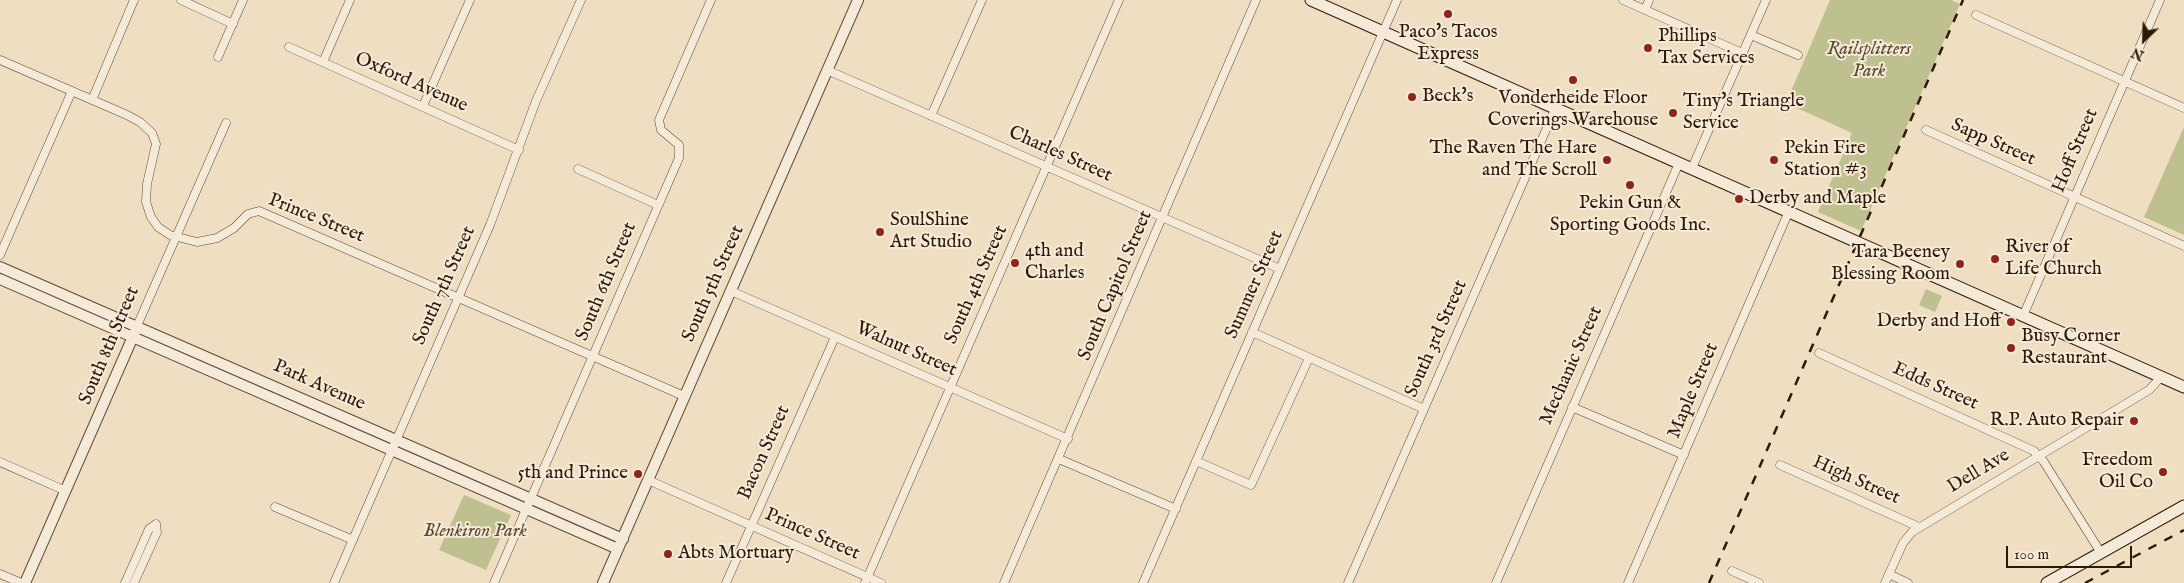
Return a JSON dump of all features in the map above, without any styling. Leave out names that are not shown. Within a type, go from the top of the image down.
[{"type":"main road","points":[[1311,0],[1556,107],[2161,377],[2183,385]]},
{"type":"main road","points":[[2047,583],[2184,506]]},
{"type":"street","points":[[92,100],[134,0]]},
{"type":"street","points":[[181,0],[233,24]]},
{"type":"street","points":[[218,57],[244,0]]},
{"type":"street","points":[[323,62],[350,0]]},
{"type":"street","points":[[423,106],[470,0]]},
{"type":"street","name":"South 7th Street","points":[[334,583],[459,297],[519,150],[536,101],[582,0]]},
{"type":"street","name":"South 6th Street","points":[[494,583],[681,150],[677,142],[660,128],[659,120],[711,0]]},
{"type":"street","name":"South 5th Street","points":[[603,583],[858,0]]},
{"type":"street","points":[[931,116],[982,0]]},
{"type":"street","name":"South 4th Street","points":[[867,580],[1119,0]]},
{"type":"street","name":"South Capitol Street","points":[[1004,583],[1256,0]]},
{"type":"street","name":"Summer Street","points":[[1144,583],[1397,0]]},
{"type":"street","points":[[1623,0],[1742,53]]},
{"type":"street","points":[[1645,10],[1649,0]]},
{"type":"street","points":[[1692,168],[1766,0]]},
{"type":"street","name":"Hoff Street","points":[[2023,316],[2160,0]]},
{"type":"street","points":[[1976,14],[2184,108]]},
{"type":"street","points":[[1751,35],[1798,55]]},
{"type":"street","name":"Oxford Avenue","points":[[289,46],[519,150]]},
{"type":"street","name":"Prince Street","points":[[0,60],[134,118],[147,128],[155,138],[155,151],[147,184],[147,208],[158,226],[176,238],[197,242],[218,238],[234,228],[248,214],[259,211],[684,396]]},
{"type":"street","name":"Charles Street","points":[[827,70],[1280,269]]},
{"type":"street","points":[[0,255],[72,91]]},
{"type":"street","name":"South 3rd Street","points":[[1350,582],[1556,107]]},
{"type":"street","name":"South 8th Street","points":[[23,583],[66,491],[226,123]]},
{"type":"street","name":"Sapp Street","points":[[1926,130],[2184,246]]},
{"type":"street","name":"Mechanic Street","points":[[1496,583],[1679,163]]},
{"type":"street","points":[[578,169],[658,206]]},
{"type":"street","name":"Maple Street","points":[[1628,583],[1789,212]]},
{"type":"street","name":"Park Avenue","points":[[0,267],[623,539]]},
{"type":"street","name":"Park Avenue","points":[[0,279],[618,549]]},
{"type":"street","name":"Walnut Street","points":[[731,291],[1068,438]]},
{"type":"street","points":[[1252,332],[1424,409]]},
{"type":"street","name":"Bacon Street","points":[[726,583],[835,337]]},
{"type":"street","name":"Edds Street","points":[[1819,353],[2014,441],[2039,455],[2101,553]]},
{"type":"street","points":[[1196,461],[1251,485],[1309,358]]},
{"type":"street","name":"Dell Ave","points":[[1885,583],[1903,543],[1918,528],[2149,390],[2161,377]]},
{"type":"street","points":[[1572,407],[1684,455]]},
{"type":"street","points":[[1059,459],[1176,509]]},
{"type":"street","points":[[0,462],[66,491]]},
{"type":"street","name":"High Street","points":[[1780,465],[1918,528]]},
{"type":"street","name":"Prince Street","points":[[648,480],[867,580],[881,583]]},
{"type":"street","points":[[275,507],[352,540]]},
{"type":"street","points":[[125,583],[149,529],[156,524],[157,532],[134,583]]},
{"type":"street","points":[[1732,570],[1759,583]]},
{"type":"street","points":[[0,574],[23,583]]},
{"type":"street","points":[[1889,574],[1908,583]]},
{"type":"green space","name":"Railsplitters Park","points":[[1830,0],[1951,0],[1960,4],[1861,231],[1818,212],[1852,133],[1786,103]]},
{"type":"green space","points":[[2184,127],[2184,235],[2144,217]]},
{"type":"green space","points":[[1926,289],[1942,296],[1935,312],[1919,305]]},
{"type":"green space","name":"Blenkiron Park","points":[[464,495],[511,515],[486,570],[439,550]]},
{"type":"railway","points":[[1709,583],[1963,0]]},
{"type":"railway","points":[[2085,583],[2184,530]]},
{"type":"place","name":"Paco's Tacos Express","points":[[1448,14]]},
{"type":"place","name":"Phillips Tax Services","points":[[1648,48]]},
{"type":"place","name":"Vonderheide Floor Coverings Warehouse","points":[[1573,80]]},
{"type":"place","name":"Beck's","points":[[1412,97]]},
{"type":"place","name":"Tiny's Triangle Service","points":[[1673,113]]},
{"type":"place","name":"The Raven The Hare and The Scroll","points":[[1607,160]]},
{"type":"place","name":"Pekin Fire Station #3","points":[[1774,160]]},
{"type":"place","name":"Pekin Gun & Sporting Goods Inc.","points":[[1630,185]]},
{"type":"place","name":"Derby and Maple","points":[[1739,199]]},
{"type":"place","name":"SoulShine Art Studio","points":[[880,232]]},
{"type":"place","name":"River of Life Church","points":[[1995,259]]},
{"type":"place","name":"4th and Charles","points":[[1015,263]]},
{"type":"place","name":"Tara Beeney Blessing Room","points":[[1960,264]]},
{"type":"place","name":"Derby and Hoff","points":[[2011,322]]},
{"type":"place","name":"Busy Corner Restaurant","points":[[2011,348]]},
{"type":"place","name":"R.P. Auto Repair","points":[[2134,421]]},
{"type":"place","name":"Freedom Oil Co","points":[[2163,472]]},
{"type":"place","name":"5th and Prince","points":[[638,474]]},
{"type":"place","name":"Abts Mortuary","points":[[668,554]]}]
